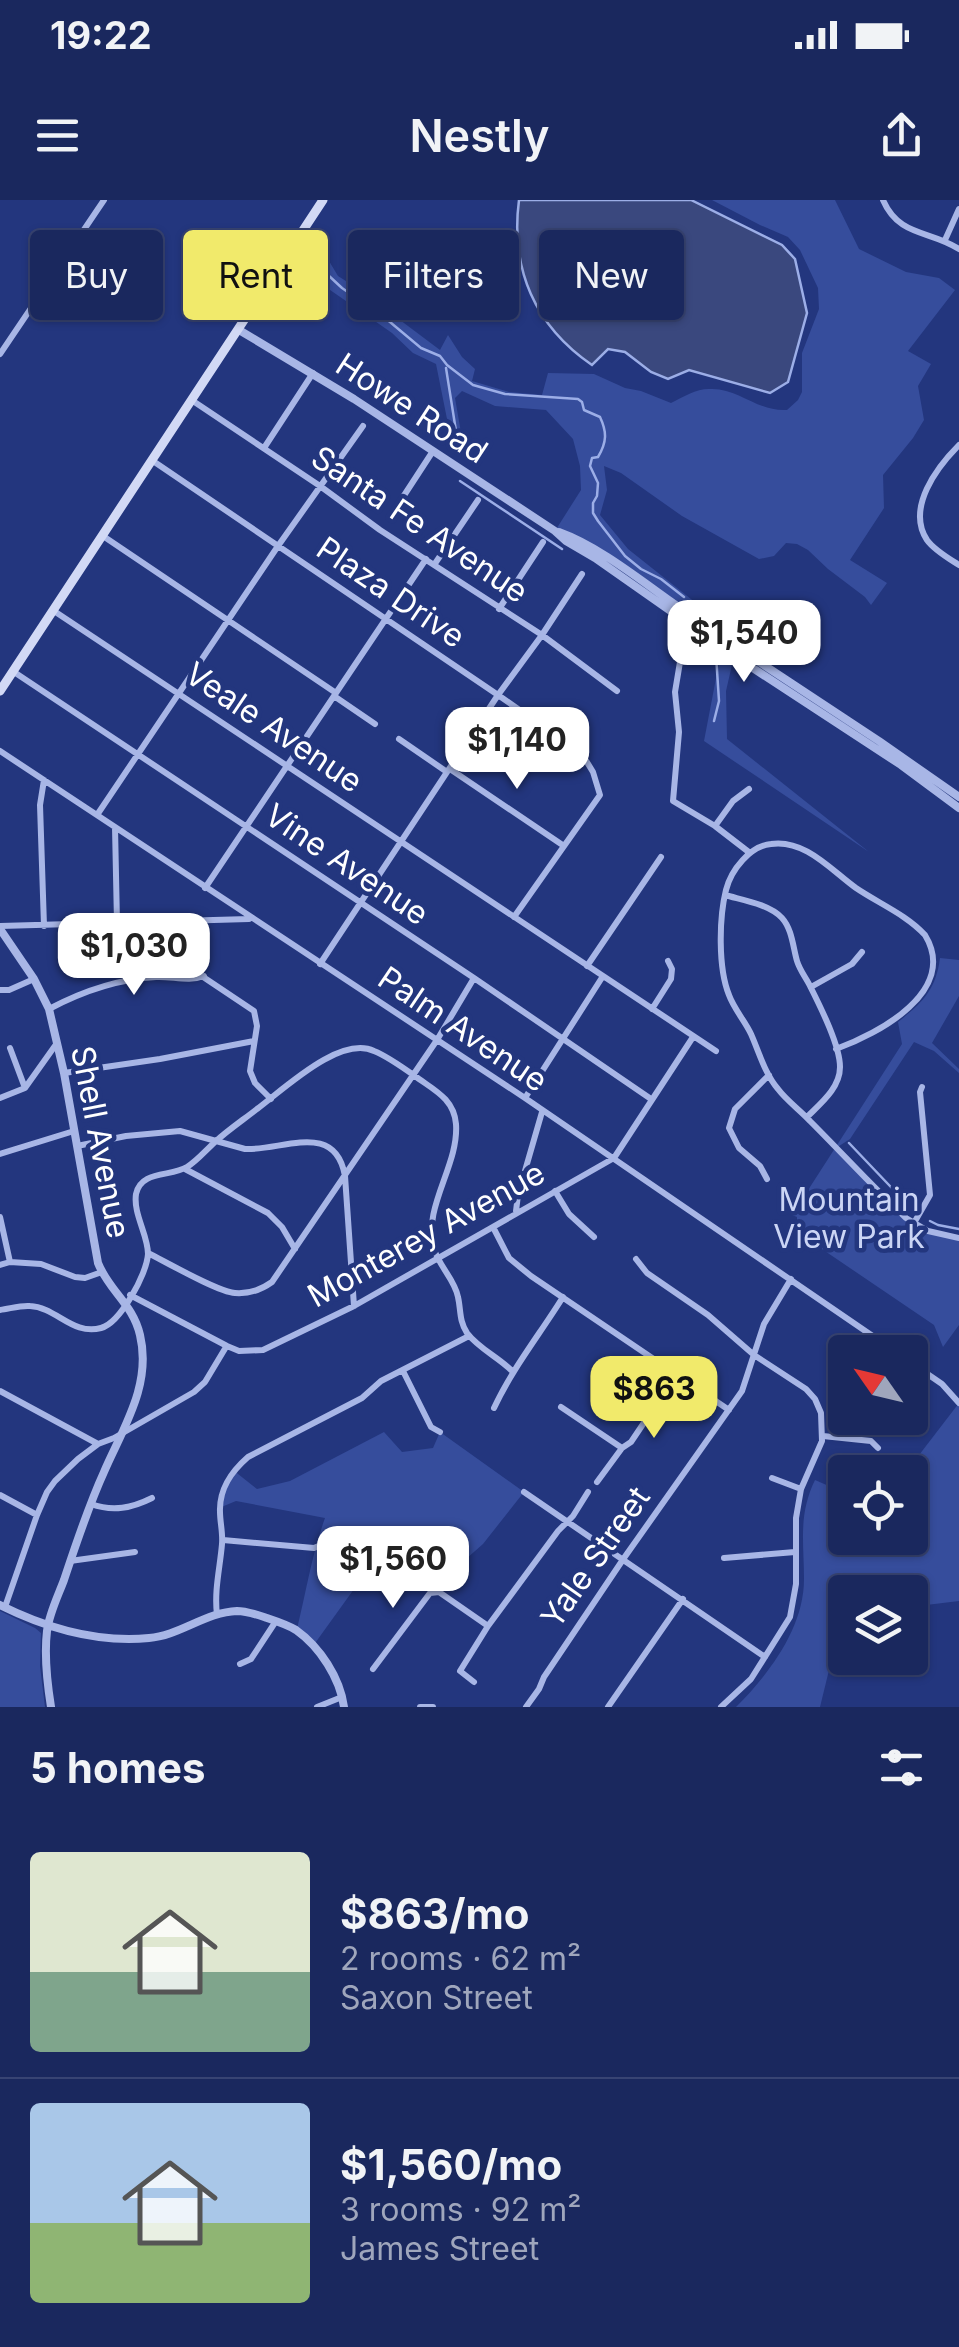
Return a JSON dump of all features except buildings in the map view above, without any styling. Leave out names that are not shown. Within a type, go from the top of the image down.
[{"type":"main road","points":[[0,690],[324,200]]},
{"type":"street","points":[[1,351],[104,200]]},
{"type":"street","points":[[882,200],[900,224],[959,249]]},
{"type":"street","points":[[945,240],[959,208]]},
{"type":"street","name":"Howe Road","points":[[239,330],[433,450],[959,808]]},
{"type":"street","points":[[264,448],[313,373]]},
{"type":"street","name":"Santa Fe Avenue","points":[[193,401],[617,690]]},
{"type":"street","points":[[96,815],[363,426]]},
{"type":"street","points":[[959,445],[928,485],[920,527],[929,544],[959,565]]},
{"type":"street","points":[[403,496],[433,450]]},
{"type":"street","name":"Plaza Drive","points":[[153,461],[582,754],[594,772],[600,795],[564,846]]},
{"type":"street","points":[[434,565],[478,500]]},
{"type":"street","name":"Howe Road","points":[[555,531],[576,539],[642,581],[959,797]]},
{"type":"street","points":[[104,536],[375,724]]},
{"type":"street","points":[[499,609],[543,542]]},
{"type":"street","points":[[206,888],[426,559]]},
{"type":"street","points":[[320,964],[582,574]]},
{"type":"street","name":"Veale Avenue","points":[[54,611],[716,1051]]},
{"type":"street","points":[[680,662],[675,692],[679,732],[673,801],[715,826],[750,854]]},
{"type":"street","name":"Vine Avenue","points":[[14,672],[651,1099]]},
{"type":"street","points":[[398,739],[564,846],[514,918]]},
{"type":"street","name":"Palm Avenue","points":[[0,751],[525,1098],[871,1335]]},
{"type":"street","points":[[44,780],[40,804],[44,926]]},
{"type":"street","points":[[715,826],[749,789]]},
{"type":"street","points":[[115,827],[119,922]]},
{"type":"street","points":[[836,1049],[898,1022],[919,1005],[938,979],[940,958],[917,926],[802,849],[768,844],[750,854],[730,876],[720,936],[728,994],[777,1088],[895,1208],[941,1236],[959,1238]]},
{"type":"street","points":[[587,966],[661,856]]},
{"type":"street","points":[[725,895],[781,918],[836,1049],[838,1080],[807,1117]]},
{"type":"street","points":[[0,928],[250,918]]},
{"type":"street","points":[[119,922],[254,1011],[258,1026],[250,1072],[271,1099]]},
{"type":"street","name":"Shell Avenue","points":[[0,928],[49,1009],[102,1272],[128,1299],[141,1338],[142,1384],[136,1403],[91,1504],[47,1626],[46,1678],[52,1707]]},
{"type":"street","points":[[810,987],[852,964],[862,952]]},
{"type":"street","points":[[652,1009],[671,979],[668,962]]},
{"type":"street","points":[[49,1009],[98,987],[150,978],[204,976]]},
{"type":"street","points":[[525,1098],[603,976]]},
{"type":"street","points":[[148,1253],[227,1292],[259,1290],[272,1282],[437,1040],[474,978]]},
{"type":"street","points":[[0,990],[34,979]]},
{"type":"street","name":"Monterey Avenue","points":[[128,1299],[239,1351],[263,1350],[354,1306],[614,1158],[692,1037]]},
{"type":"street","points":[[64,1073],[254,1041]]},
{"type":"street","points":[[0,1098],[25,1088],[58,1042]]},
{"type":"street","points":[[0,1310],[30,1306],[44,1309],[73,1326],[91,1330],[111,1324],[142,1276],[148,1253],[137,1204],[138,1190],[145,1181],[184,1169],[333,1053],[357,1047],[374,1050],[448,1101],[456,1124],[452,1158],[436,1206],[433,1247],[456,1291],[461,1322],[469,1336],[514,1372]]},
{"type":"street","points":[[10,1048],[25,1088]]},
{"type":"street","points":[[767,1179],[760,1166],[739,1148],[729,1128],[735,1109],[770,1075]]},
{"type":"street","points":[[914,1223],[930,1194],[922,1087]]},
{"type":"street","points":[[516,1212],[542,1112]]},
{"type":"street","points":[[77,1146],[180,1130],[246,1150],[302,1141],[323,1145],[340,1157],[345,1176],[354,1306]]},
{"type":"street","points":[[0,1154],[74,1131]]},
{"type":"street","points":[[184,1169],[275,1218],[295,1249]]},
{"type":"street","points":[[555,1191],[569,1214],[594,1236]]},
{"type":"street","points":[[0,1217],[10,1262]]},
{"type":"street","points":[[493,1227],[510,1258],[531,1276],[729,1410]]},
{"type":"street","points":[[636,1259],[647,1273],[708,1315],[754,1355],[806,1389],[821,1413],[823,1436],[801,1490],[796,1518],[794,1605],[781,1634],[751,1679],[721,1707]]},
{"type":"street","points":[[0,1265],[41,1264],[86,1278],[102,1272]]},
{"type":"street","name":"Yale Street","points":[[526,1707],[624,1558],[742,1391],[764,1324],[791,1280]]},
{"type":"street","points":[[494,1408],[506,1382],[563,1297]]},
{"type":"street","points":[[217,1615],[215,1597],[223,1540],[219,1508],[233,1470],[248,1457],[469,1336]]},
{"type":"street","points":[[226,1346],[205,1382],[194,1392],[98,1444],[56,1481],[36,1514],[2,1606],[47,1626],[105,1638],[152,1638],[238,1611],[276,1621],[295,1630],[334,1675],[343,1702],[318,1707]]},
{"type":"street","points":[[402,1371],[431,1426],[440,1432]]},
{"type":"street","points":[[928,1374],[959,1403]]},
{"type":"street","points":[[597,1482],[622,1448],[632,1442],[676,1375]]},
{"type":"street","points":[[0,1391],[98,1444]]},
{"type":"street","points":[[561,1408],[622,1448]]},
{"type":"street","points":[[823,1436],[871,1440],[878,1448]]},
{"type":"street","points":[[772,1478],[801,1490]]},
{"type":"street","points":[[524,1492],[765,1658]]},
{"type":"street","points":[[474,1682],[460,1671],[488,1626],[588,1492]]},
{"type":"street","points":[[0,1496],[36,1514]]},
{"type":"street","points":[[91,1504],[111,1509],[136,1506],[152,1498]]},
{"type":"street","points":[[223,1540],[314,1548],[328,1542]]},
{"type":"street","points":[[70,1561],[135,1552]]},
{"type":"street","points":[[724,1558],[795,1552]]},
{"type":"street","points":[[373,1669],[430,1594],[439,1592],[488,1626]]},
{"type":"street","points":[[608,1707],[683,1599]]},
{"type":"street","points":[[240,1664],[251,1659],[276,1621]]},
{"type":"street","points":[[420,1707],[434,1707]]},
{"type":"green space","points":[[712,200],[835,200],[859,249],[906,272],[939,278],[955,290],[908,351],[931,364],[918,386],[924,420],[883,475],[884,508],[850,560],[887,583],[871,605],[797,544],[786,543],[774,556],[759,559],[604,466],[607,490],[600,515],[628,549],[701,607],[711,627],[597,552],[555,531],[581,490],[580,466],[573,439],[546,410],[495,406],[462,391],[455,398],[464,450],[458,452],[453,449],[436,364],[413,353],[373,320],[400,320],[440,350],[448,335],[475,369],[472,381],[509,392],[542,395],[548,373],[594,374],[671,403],[699,390],[719,389],[766,407],[787,410],[802,392],[802,353],[819,309],[818,288],[800,250],[788,237]]},
{"type":"green space","points":[[328,260],[338,276],[348,282],[348,302],[328,289]]},
{"type":"green space","points":[[722,647],[734,656],[726,691],[727,739],[869,852],[704,741]]},
{"type":"green space","name":"Mountain View Park","points":[[940,958],[959,960],[959,996],[932,1043],[959,1073],[934,1051],[914,1042],[850,1139],[836,1148],[890,1203],[928,1231],[959,1238],[959,1325],[943,1347],[934,1325],[816,1245],[792,1215],[902,1044],[898,1022],[926,995]]},
{"type":"green space","points":[[959,1403],[959,1601],[928,1605],[928,1575],[828,1575],[828,1674],[820,1707],[736,1707],[772,1665],[798,1615],[804,1579],[804,1517],[815,1480],[828,1486],[828,1555],[928,1555],[928,1455],[919,1455]]},
{"type":"green space","points":[[384,1432],[402,1452],[433,1448],[440,1432],[524,1492],[483,1544],[433,1588],[397,1563],[367,1571],[313,1646],[297,1629],[325,1518],[236,1501],[219,1508],[233,1470],[257,1489],[290,1481]]},
{"type":"green space","points":[[0,1611],[41,1633],[45,1707],[0,1707]]},
{"type":"shaded area","points":[[519,200],[691,200],[782,245],[795,259],[807,313],[788,382],[770,393],[689,370],[668,379],[651,372],[625,352],[608,349],[592,365],[572,350],[546,320],[684,320],[684,230],[539,230],[539,310],[523,272],[517,225]]},
{"type":"waterway","points":[[328,275],[421,348],[440,356],[473,385],[505,394],[578,399],[584,410],[600,417],[605,437],[601,452],[592,458],[590,466],[598,483],[593,513],[625,556],[684,597]]},
{"type":"waterway","points":[[446,368],[459,450]]},
{"type":"waterway","points":[[460,481],[562,549]]},
{"type":"waterway","points":[[714,721],[719,701],[716,655]]},
{"type":"waterway","points":[[849,1143],[908,1205]]},
{"type":"waterway","points":[[930,1221],[959,1229]]}]
